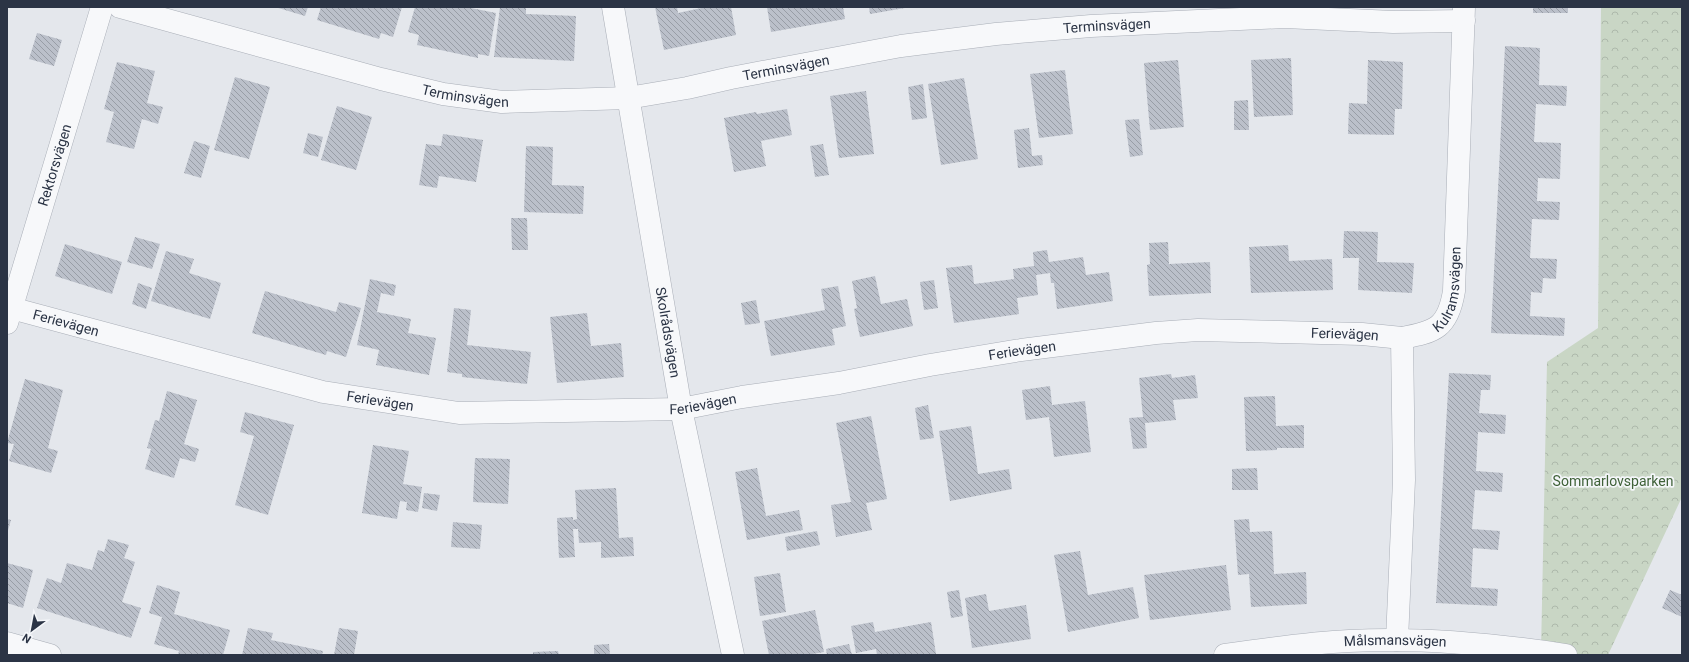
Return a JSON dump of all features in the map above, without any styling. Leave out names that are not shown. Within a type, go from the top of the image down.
[{"type":"street","name":"Rektorsvägen","points":[[9,315],[102,7]]},
{"type":"street","name":"Terminsvägen","points":[[120,7],[381,80],[443,94],[502,102],[628,98],[687,88],[731,78],[901,46],[996,34],[1091,26],[1285,17],[1394,22],[1464,14]]},
{"type":"street","name":"Skolrådsvägen","points":[[613,7],[681,409],[733,655]]},
{"type":"street","name":"Kulramsvägen","points":[[1402,338],[1423,334],[1437,328],[1447,315],[1452,303],[1454,291],[1464,14]]},
{"type":"street","name":"Ferievägen","points":[[9,315],[323,392],[459,412],[681,409],[742,397],[839,383],[930,365],[1021,350],[1156,334],[1206,331],[1362,334],[1402,338]]},
{"type":"street","points":[[1397,640],[1404,480],[1402,338]]},
{"type":"street","name":"Målsmansvägen","points":[[1225,655],[1325,643],[1397,640],[1470,643],[1566,655]]},
{"type":"street","points":[[7,643],[50,655]]},
{"type":"green space","name":"Sommarlovsparken","points":[[1601,7],[1682,7],[1682,497],[1608,655],[1566,655],[1541,651],[1547,362],[1598,328]]},
{"type":"building","points":[[275,7],[308,7],[305,16]]},
{"type":"building","points":[[321,7],[402,7],[393,37],[381,33],[379,39],[317,20]]},
{"type":"building","points":[[415,7],[466,7],[496,13],[489,56],[478,54],[478,58],[417,45],[419,35],[408,32]]},
{"type":"building","points":[[500,7],[526,7],[526,14],[576,16],[574,61],[494,57]]},
{"type":"building","points":[[655,7],[677,7],[678,13],[706,7],[731,7],[736,35],[664,50]]},
{"type":"building","points":[[767,7],[843,7],[845,19],[771,32]]},
{"type":"building","points":[[869,7],[905,7],[905,8],[870,14]]},
{"type":"building","points":[[1533,7],[1568,7],[1568,13],[1533,13]]},
{"type":"building","points":[[37,33],[62,40],[54,66],[29,59]]},
{"type":"building","points":[[1505,46],[1540,48],[1539,85],[1567,86],[1566,106],[1536,104],[1534,142],[1561,143],[1560,179],[1538,178],[1537,201],[1560,202],[1559,220],[1532,219],[1530,258],[1557,259],[1556,279],[1543,278],[1542,293],[1531,292],[1530,316],[1565,318],[1564,336],[1491,333]]},
{"type":"building","points":[[1291,58],[1293,115],[1254,117],[1251,60]]},
{"type":"building","points":[[1178,60],[1184,127],[1150,130],[1144,63]]},
{"type":"building","points":[[1368,60],[1403,62],[1402,109],[1395,109],[1394,135],[1348,134],[1349,103],[1367,104]]},
{"type":"building","points":[[117,62],[155,71],[147,103],[163,107],[158,124],[142,119],[134,149],[106,142],[114,112],[104,109]]},
{"type":"building","points":[[1065,70],[1073,134],[1039,138],[1030,74]]},
{"type":"building","points":[[235,77],[270,87],[249,159],[214,150]]},
{"type":"building","points":[[964,78],[978,159],[941,165],[928,84]]},
{"type":"building","points":[[923,84],[927,118],[912,120],[908,87]]},
{"type":"building","points":[[866,91],[874,154],[839,158],[830,96]]},
{"type":"building","points":[[1248,100],[1249,130],[1234,130],[1234,101]]},
{"type":"building","points":[[337,106],[372,117],[356,170],[321,160]]},
{"type":"building","points":[[787,109],[792,135],[761,141],[766,166],[734,172],[724,118],[756,112],[757,114]]},
{"type":"building","points":[[1139,119],[1143,155],[1130,157],[1125,120]]},
{"type":"building","points":[[1029,128],[1032,156],[1042,155],[1043,165],[1018,168],[1014,130]]},
{"type":"building","points":[[308,133],[323,137],[318,157],[303,153]]},
{"type":"building","points":[[443,134],[483,140],[476,182],[439,176],[437,188],[419,185],[426,144],[441,146]]},
{"type":"building","points":[[194,141],[210,146],[201,178],[184,173]]},
{"type":"building","points":[[823,144],[829,175],[815,177],[810,146]]},
{"type":"building","points":[[526,146],[553,147],[552,185],[584,186],[583,214],[524,212]]},
{"type":"building","points":[[511,218],[527,218],[528,250],[512,250]]},
{"type":"building","points":[[1344,231],[1378,232],[1377,262],[1414,263],[1412,293],[1358,290],[1359,258],[1343,258]]},
{"type":"building","points":[[135,237],[160,244],[152,269],[127,262]]},
{"type":"building","points":[[1168,242],[1169,264],[1210,262],[1211,293],[1149,296],[1147,265],[1150,264],[1149,243]]},
{"type":"building","points":[[65,244],[122,262],[112,294],[55,276]]},
{"type":"building","points":[[1288,245],[1289,261],[1332,259],[1333,290],[1251,293],[1249,247]]},
{"type":"building","points":[[1047,250],[1049,262],[1083,257],[1086,275],[1109,272],[1113,301],[1057,309],[1054,283],[1051,283],[1050,273],[1036,275],[1038,295],[1017,298],[1019,314],[954,323],[946,268],[972,265],[974,284],[1014,279],[1013,269],[1034,266],[1033,252]]},
{"type":"building","points":[[166,251],[194,259],[189,273],[221,283],[210,319],[151,301]]},
{"type":"building","points":[[875,276],[881,304],[907,299],[913,326],[860,337],[854,309],[857,308],[852,281]]},
{"type":"building","points":[[370,279],[396,285],[394,296],[381,293],[377,312],[411,319],[408,333],[436,338],[429,375],[376,365],[379,350],[357,345]]},
{"type":"building","points":[[934,280],[938,308],[924,310],[920,282]]},
{"type":"building","points":[[138,283],[152,288],[146,309],[132,304]]},
{"type":"building","points":[[838,286],[846,326],[832,329],[835,345],[771,356],[764,321],[825,310],[821,289]]},
{"type":"building","points":[[265,291],[336,312],[339,302],[361,308],[346,357],[327,351],[326,355],[252,333]]},
{"type":"building","points":[[756,300],[760,323],[745,325],[741,303]]},
{"type":"building","points":[[454,308],[471,310],[467,345],[531,352],[527,384],[462,377],[462,374],[447,372]]},
{"type":"building","points":[[587,313],[591,346],[621,343],[624,377],[557,383],[550,317]]},
{"type":"building","points":[[1449,373],[1491,375],[1490,390],[1481,390],[1479,413],[1506,415],[1505,434],[1478,432],[1476,471],[1503,473],[1502,492],[1475,490],[1472,529],[1500,531],[1498,550],[1473,548],[1471,587],[1498,589],[1497,606],[1436,603]]},
{"type":"building","points":[[1171,374],[1172,378],[1195,375],[1198,398],[1173,400],[1176,420],[1145,423],[1147,448],[1133,449],[1129,418],[1143,417],[1139,378]]},
{"type":"building","points":[[25,379],[63,390],[48,448],[58,451],[51,473],[9,461],[14,444],[7,443]]},
{"type":"building","points":[[1050,386],[1052,405],[1085,401],[1091,452],[1054,457],[1049,417],[1026,420],[1022,390]]},
{"type":"building","points":[[167,391],[197,400],[184,444],[199,449],[195,462],[180,458],[174,478],[145,469],[151,449],[147,448],[155,420],[159,421]]},
{"type":"building","points":[[1275,396],[1276,426],[1304,425],[1304,448],[1277,448],[1277,450],[1246,451],[1244,397]]},
{"type":"building","points":[[928,405],[934,438],[920,440],[915,408]]},
{"type":"building","points":[[245,412],[294,425],[268,515],[235,505],[254,436],[240,432]]},
{"type":"building","points":[[871,416],[887,499],[866,503],[872,530],[836,537],[831,505],[851,502],[836,423]]},
{"type":"building","points":[[971,426],[978,474],[1009,469],[1012,489],[950,501],[939,431]]},
{"type":"building","points":[[373,445],[409,451],[403,484],[422,487],[418,512],[406,510],[407,502],[400,501],[397,519],[362,513]]},
{"type":"building","points":[[475,458],[510,459],[508,504],[473,502]]},
{"type":"building","points":[[757,468],[766,516],[799,510],[803,530],[747,540],[735,472]]},
{"type":"building","points":[[1257,468],[1258,490],[1232,490],[1232,469]]},
{"type":"building","points":[[616,488],[619,538],[633,537],[634,556],[601,558],[601,542],[579,543],[578,529],[573,529],[575,557],[559,558],[557,518],[573,517],[573,520],[577,519],[575,490]]},
{"type":"building","points":[[424,493],[440,495],[437,511],[422,508]]},
{"type":"building","points":[[7,519],[11,520],[7,534]]},
{"type":"building","points":[[1249,519],[1250,532],[1272,531],[1274,574],[1306,572],[1307,604],[1251,607],[1249,574],[1238,575],[1234,520]]},
{"type":"building","points":[[453,522],[482,525],[480,549],[451,547]]},
{"type":"building","points":[[817,531],[820,545],[787,551],[785,537]]},
{"type":"building","points":[[108,539],[129,545],[124,558],[135,562],[122,602],[141,608],[131,638],[37,608],[47,578],[61,583],[67,563],[92,570],[98,550],[104,552]]},
{"type":"building","points":[[1080,551],[1088,595],[1133,587],[1139,618],[1068,632],[1054,555]]},
{"type":"building","points":[[7,563],[33,570],[23,608],[7,603]]},
{"type":"building","points":[[1226,565],[1231,610],[1150,620],[1144,575]]},
{"type":"building","points":[[780,573],[786,612],[760,616],[754,577]]},
{"type":"building","points":[[157,585],[180,592],[174,614],[230,630],[223,655],[178,655],[179,651],[154,644],[162,617],[149,613]]},
{"type":"building","points":[[959,590],[963,616],[951,618],[947,592]]},
{"type":"building","points":[[1670,590],[1682,595],[1682,617],[1662,608]]},
{"type":"building","points":[[986,594],[989,611],[1026,605],[1031,639],[972,648],[965,598]]},
{"type":"building","points":[[815,610],[824,652],[807,655],[769,655],[762,621]]},
{"type":"building","points":[[873,622],[875,632],[931,622],[936,654],[877,655],[876,649],[856,653],[851,626]]},
{"type":"building","points":[[248,628],[273,633],[271,640],[323,651],[322,655],[242,655]]},
{"type":"building","points":[[339,628],[358,631],[354,655],[334,655]]},
{"type":"building","points":[[609,644],[610,655],[594,655],[594,645]]},
{"type":"building","points":[[849,644],[852,655],[827,655],[826,649]]},
{"type":"building","points":[[558,651],[559,655],[533,655],[533,652]]}]
